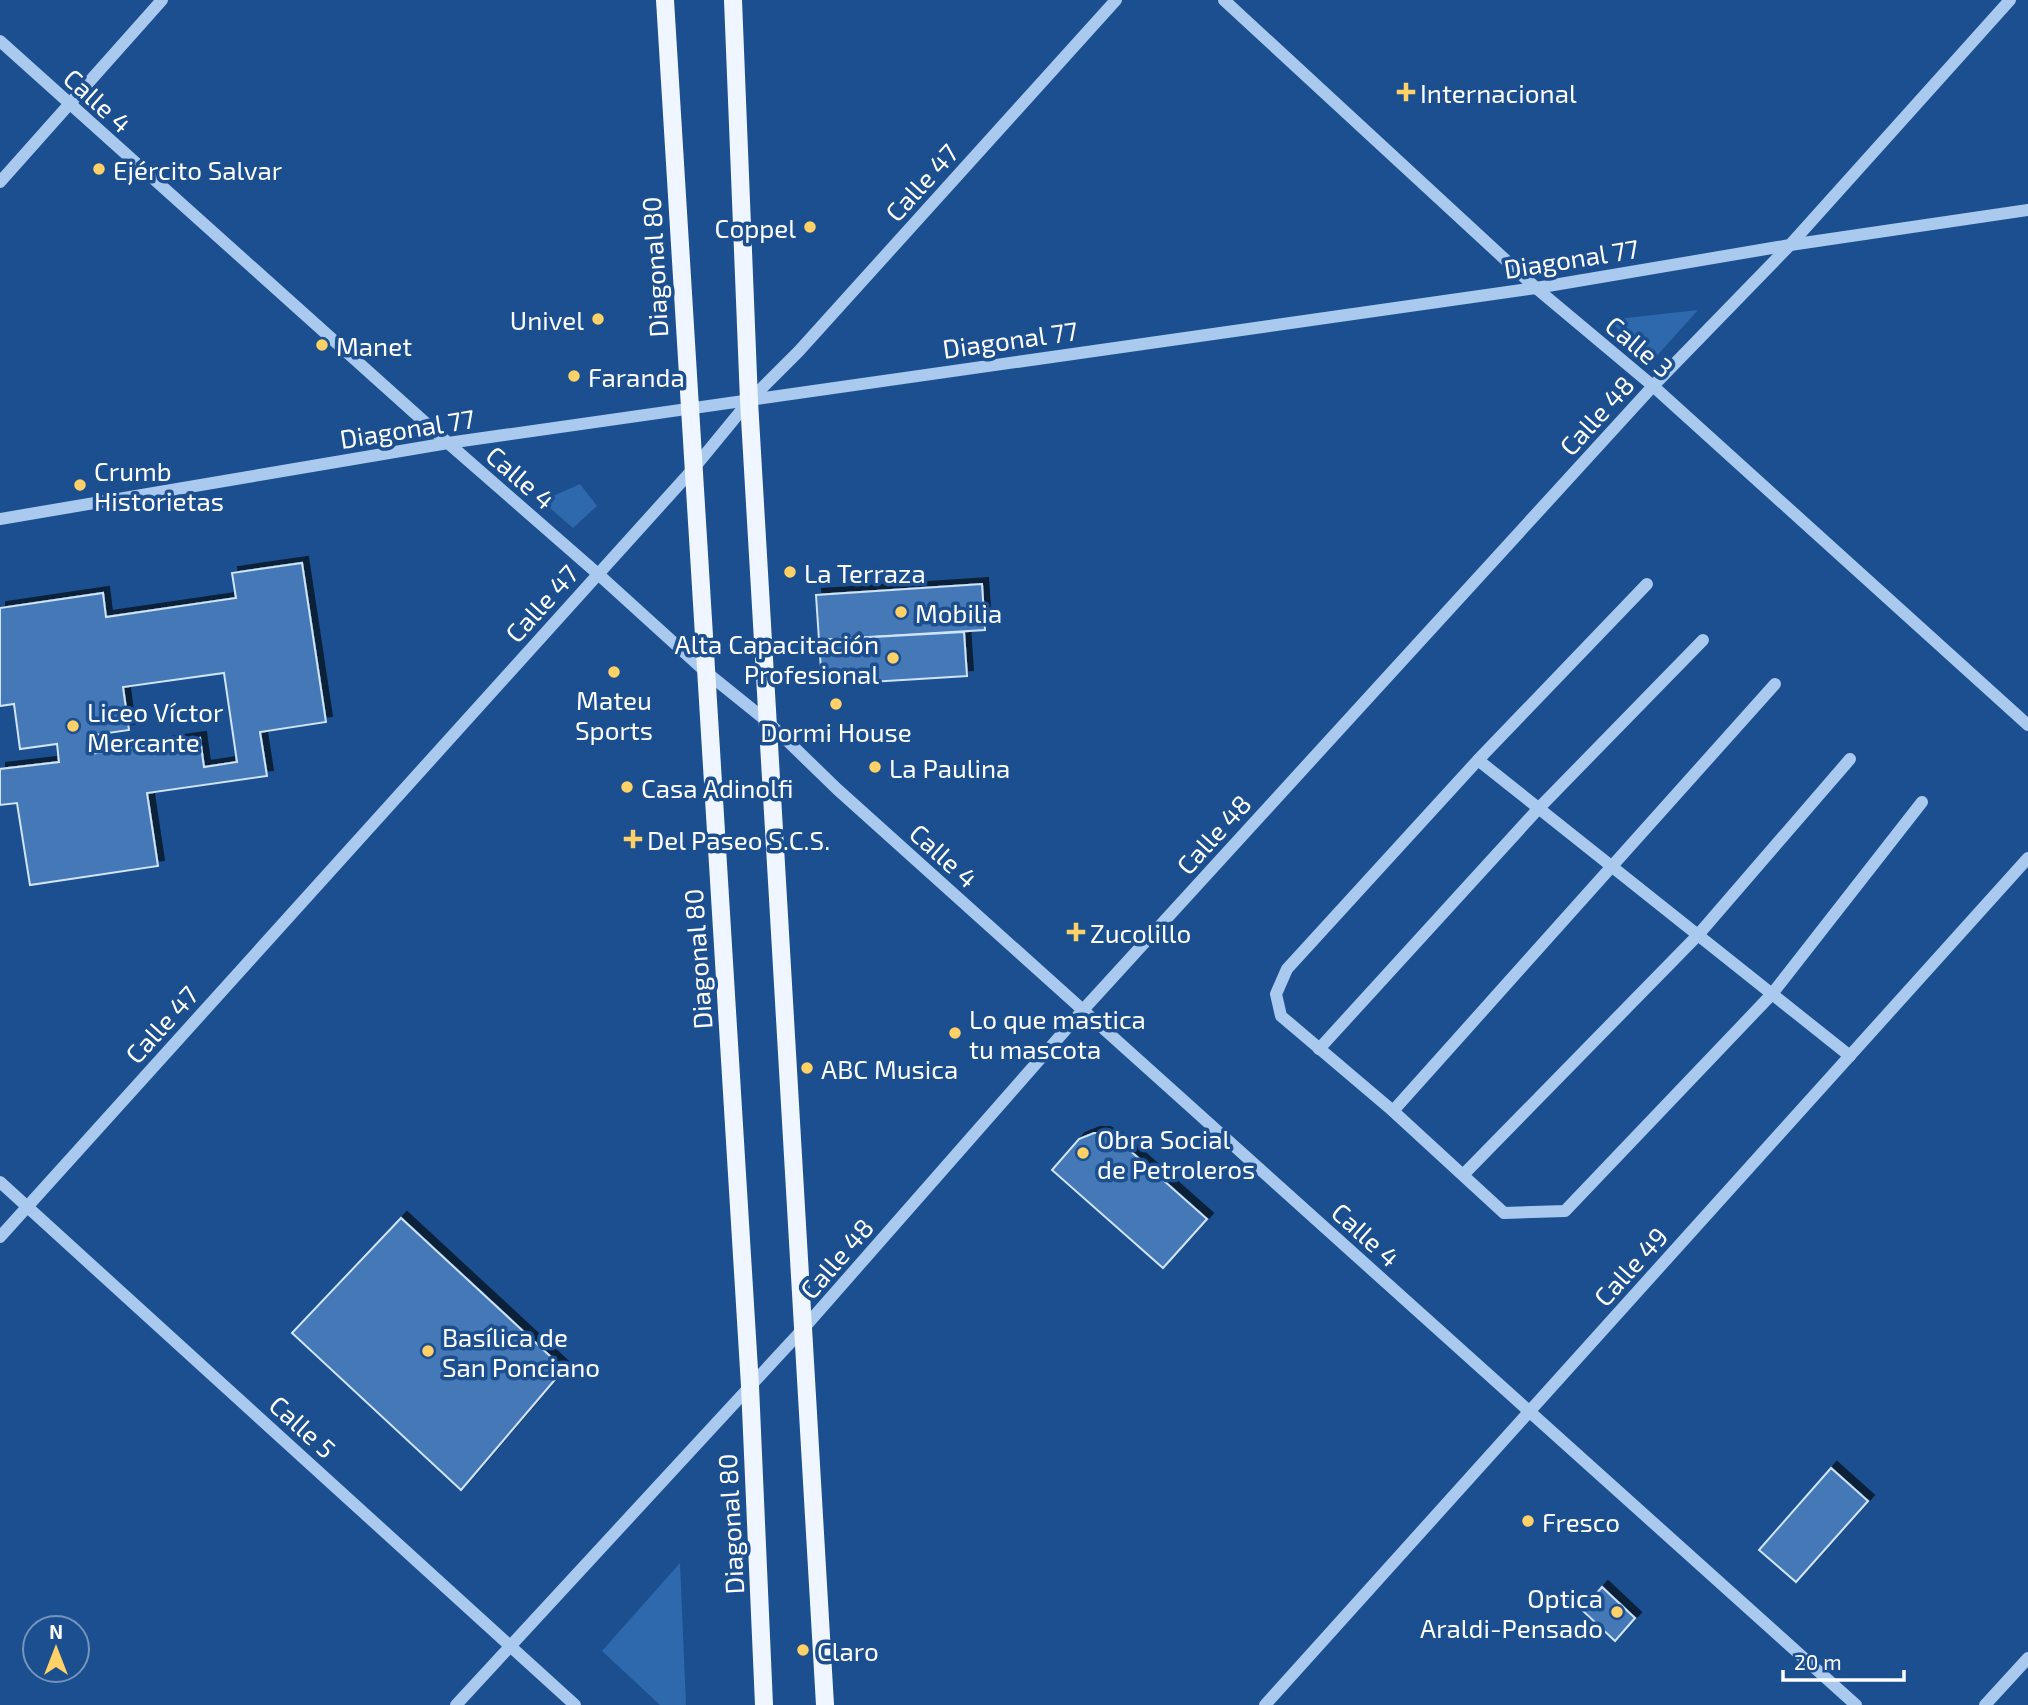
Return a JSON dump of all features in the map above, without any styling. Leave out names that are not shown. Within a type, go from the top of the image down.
[{"type":"main road","name":"Diagonal 80","points":[[665,0],[750,1386],[764,1705]]},
{"type":"main road","points":[[733,0],[749,401],[825,1705]]},
{"type":"street","points":[[0,182],[162,0]]},
{"type":"street","name":"Calle 47","points":[[0,1237],[694,468],[749,401],[808,341],[1116,0]]},
{"type":"street","name":"Calle 3","points":[[1224,0],[1536,288],[1653,386],[2028,725]]},
{"type":"street","name":"Calle 48","points":[[456,1705],[803,1329],[1083,1010],[1653,386],[1790,244],[2010,0]]},
{"type":"street","name":"Calle 4","points":[[0,41],[706,673],[768,722],[837,789],[1856,1705]]},
{"type":"street","name":"Diagonal 77","points":[[0,519],[448,443],[1536,288],[1790,244],[2028,211]]},
{"type":"street","points":[[1647,584],[1478,760],[1287,969],[1276,994],[1281,1016],[1393,1111],[1504,1213],[1565,1211],[1772,994],[1922,802]]},
{"type":"street","points":[[1319,1049],[1539,808],[1703,640]]},
{"type":"street","points":[[1393,1111],[1775,684]]},
{"type":"street","points":[[1463,1175],[1698,935],[1850,759]]},
{"type":"street","points":[[1478,760],[1850,1056]]},
{"type":"street","name":"Calle 49","points":[[1265,1705],[2028,858]]},
{"type":"street","name":"Calle 5","points":[[0,1182],[575,1705]]},
{"type":"street","points":[[1985,1705],[2028,1658]]},
{"type":"shaded area","points":[[1698,310],[1654,359],[1608,320]]},
{"type":"shaded area","points":[[580,484],[597,506],[573,528],[542,501]]},
{"type":"shaded area","points":[[680,1563],[686,1705],[660,1705],[602,1651]]},
{"type":"building","name":"Liceo Víctor Mercante","points":[[302,563],[326,722],[260,732],[267,776],[147,793],[158,866],[30,885],[17,803],[0,805],[0,769],[59,762],[57,744],[20,749],[14,704],[0,706],[0,608],[103,593],[106,617],[236,598],[232,573]],"holes":[[[224,673],[237,762],[204,767],[200,738],[89,754],[87,736],[129,730],[123,687]]]},
{"type":"building","name":"Mobilia","points":[[982,584],[985,630],[819,640],[816,595]]},
{"type":"building","name":"Alta Capacitación Profesional","points":[[964,632],[967,676],[822,685],[819,640]]},
{"type":"building","points":[[1094,1133],[1104,1133],[1117,1139],[1207,1219],[1163,1268],[1052,1170],[1079,1139]]},
{"type":"building","name":"Basílica de San Ponciano","points":[[401,1218],[564,1369],[461,1490],[292,1333]]},
{"type":"building","points":[[1831,1468],[1868,1501],[1796,1582],[1759,1550]]},
{"type":"building","points":[[1602,1587],[1635,1618],[1615,1641],[1582,1610]]},
{"type":"place","name":"Internacional","points":[[1406,92]]},
{"type":"place","name":"Ejército Salvar","points":[[99,169]]},
{"type":"place","name":"Coppel","points":[[810,227]]},
{"type":"place","name":"Univel","points":[[598,319]]},
{"type":"place","name":"Manet","points":[[322,345]]},
{"type":"place","name":"Faranda","points":[[574,376]]},
{"type":"place","name":"Crumb Historietas","points":[[80,485]]},
{"type":"place","name":"La Terraza","points":[[790,572]]},
{"type":"place","name":"Mobilia","points":[[901,612]]},
{"type":"place","name":"Alta Capacitación Profesional","points":[[893,658]]},
{"type":"place","name":"Mateu Sports","points":[[614,672]]},
{"type":"place","name":"Dormi House","points":[[836,704]]},
{"type":"place","name":"Liceo Víctor Mercante","points":[[73,726]]},
{"type":"place","name":"La Paulina","points":[[875,767]]},
{"type":"place","name":"Casa Adinolfi","points":[[627,787]]},
{"type":"place","name":"Del Paseo S.C.S.","points":[[633,839]]},
{"type":"place","name":"Zucolillo","points":[[1076,932]]},
{"type":"place","name":"Lo que mastica tu mascota","points":[[955,1033]]},
{"type":"place","name":"ABC Musica","points":[[807,1068]]},
{"type":"place","name":"Obra Social de Petroleros","points":[[1083,1153]]},
{"type":"place","name":"Basílica de San Ponciano","points":[[428,1351]]},
{"type":"place","name":"Fresco","points":[[1528,1521]]},
{"type":"place","name":"Optica Araldi-Pensado","points":[[1617,1612]]},
{"type":"place","name":"Claro","points":[[803,1650]]}]
